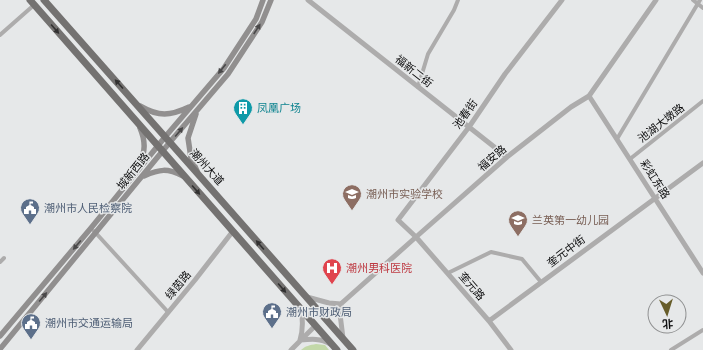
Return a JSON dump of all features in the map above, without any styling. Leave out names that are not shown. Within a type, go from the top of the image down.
[{"type":"highway","name":"潮州大道","points":[[44,0],[353,350]]},
{"type":"highway","name":"潮州大道","points":[[32,2],[233,231],[300,309],[313,328],[335,348]]},
{"type":"main road","name":"城新西路","points":[[0,349],[142,176],[160,148],[191,106],[224,68],[256,19],[263,0]]},
{"type":"main road","name":"城新西路","points":[[167,139],[197,110],[228,74],[262,22],[271,0]]},
{"type":"main road","points":[[136,104],[156,114],[179,112],[191,106]]},
{"type":"main road","points":[[197,110],[188,138],[191,158],[197,173]]},
{"type":"main road","points":[[138,171],[145,147],[144,137],[139,125]]},
{"type":"main road","name":"城新西路","points":[[0,336],[92,228],[138,171],[160,148]]},
{"type":"main road","points":[[142,176],[164,170],[174,171],[185,177]]},
{"type":"street","name":"福新二街","points":[[308,0],[507,157]]},
{"type":"street","points":[[418,87],[428,54],[454,10],[458,0]]},
{"type":"street","name":"池春街","points":[[416,237],[398,220],[469,127],[505,74],[562,0]]},
{"type":"street","name":"福安路","points":[[325,318],[507,157],[572,107],[589,96],[656,0]]},
{"type":"street","points":[[693,0],[699,2],[703,8]]},
{"type":"street","points":[[0,35],[32,2]]},
{"type":"street","points":[[617,139],[699,2]]},
{"type":"street","name":"彩虹东路","points":[[589,96],[703,274]]},
{"type":"street","name":"池湖大墩路","points":[[630,159],[703,101]]},
{"type":"street","name":"奎元中街","points":[[489,321],[703,162]]},
{"type":"street","points":[[92,228],[168,312]]},
{"type":"street","name":"绿茵路","points":[[137,350],[233,231]]},
{"type":"street","name":"奎元路","points":[[416,237],[489,321],[511,350]]},
{"type":"street","points":[[448,273],[491,252],[522,259],[542,282]]},
{"type":"street","points":[[0,262],[4,258]]},
{"type":"street","points":[[306,297],[329,303],[341,304],[340,308],[343,339]]},
{"type":"street","points":[[300,309],[302,322],[302,333],[300,340]]},
{"type":"street","points":[[291,350],[313,328]]},
{"type":"street","points":[[671,350],[703,330]]},
{"type":"street","points":[[300,340],[311,339],[324,341],[335,348]]},
{"type":"green space","points":[[316,344],[325,345],[329,350],[301,350],[308,346]]},
{"type":"place","name":"凤凰广场","points":[[243,125]]},
{"type":"place","name":"潮州市实验学校","points":[[352,211]]},
{"type":"place","name":"潮州市人民检察院","points":[[30,225]]},
{"type":"place","name":"兰英第一幼儿园","points":[[518,237]]},
{"type":"place","name":"潮州男科医院","points":[[332,285]]},
{"type":"place","name":"潮州市财政局","points":[[272,329]]},
{"type":"place","name":"潮州市交通运输局","points":[[31,340]]}]
